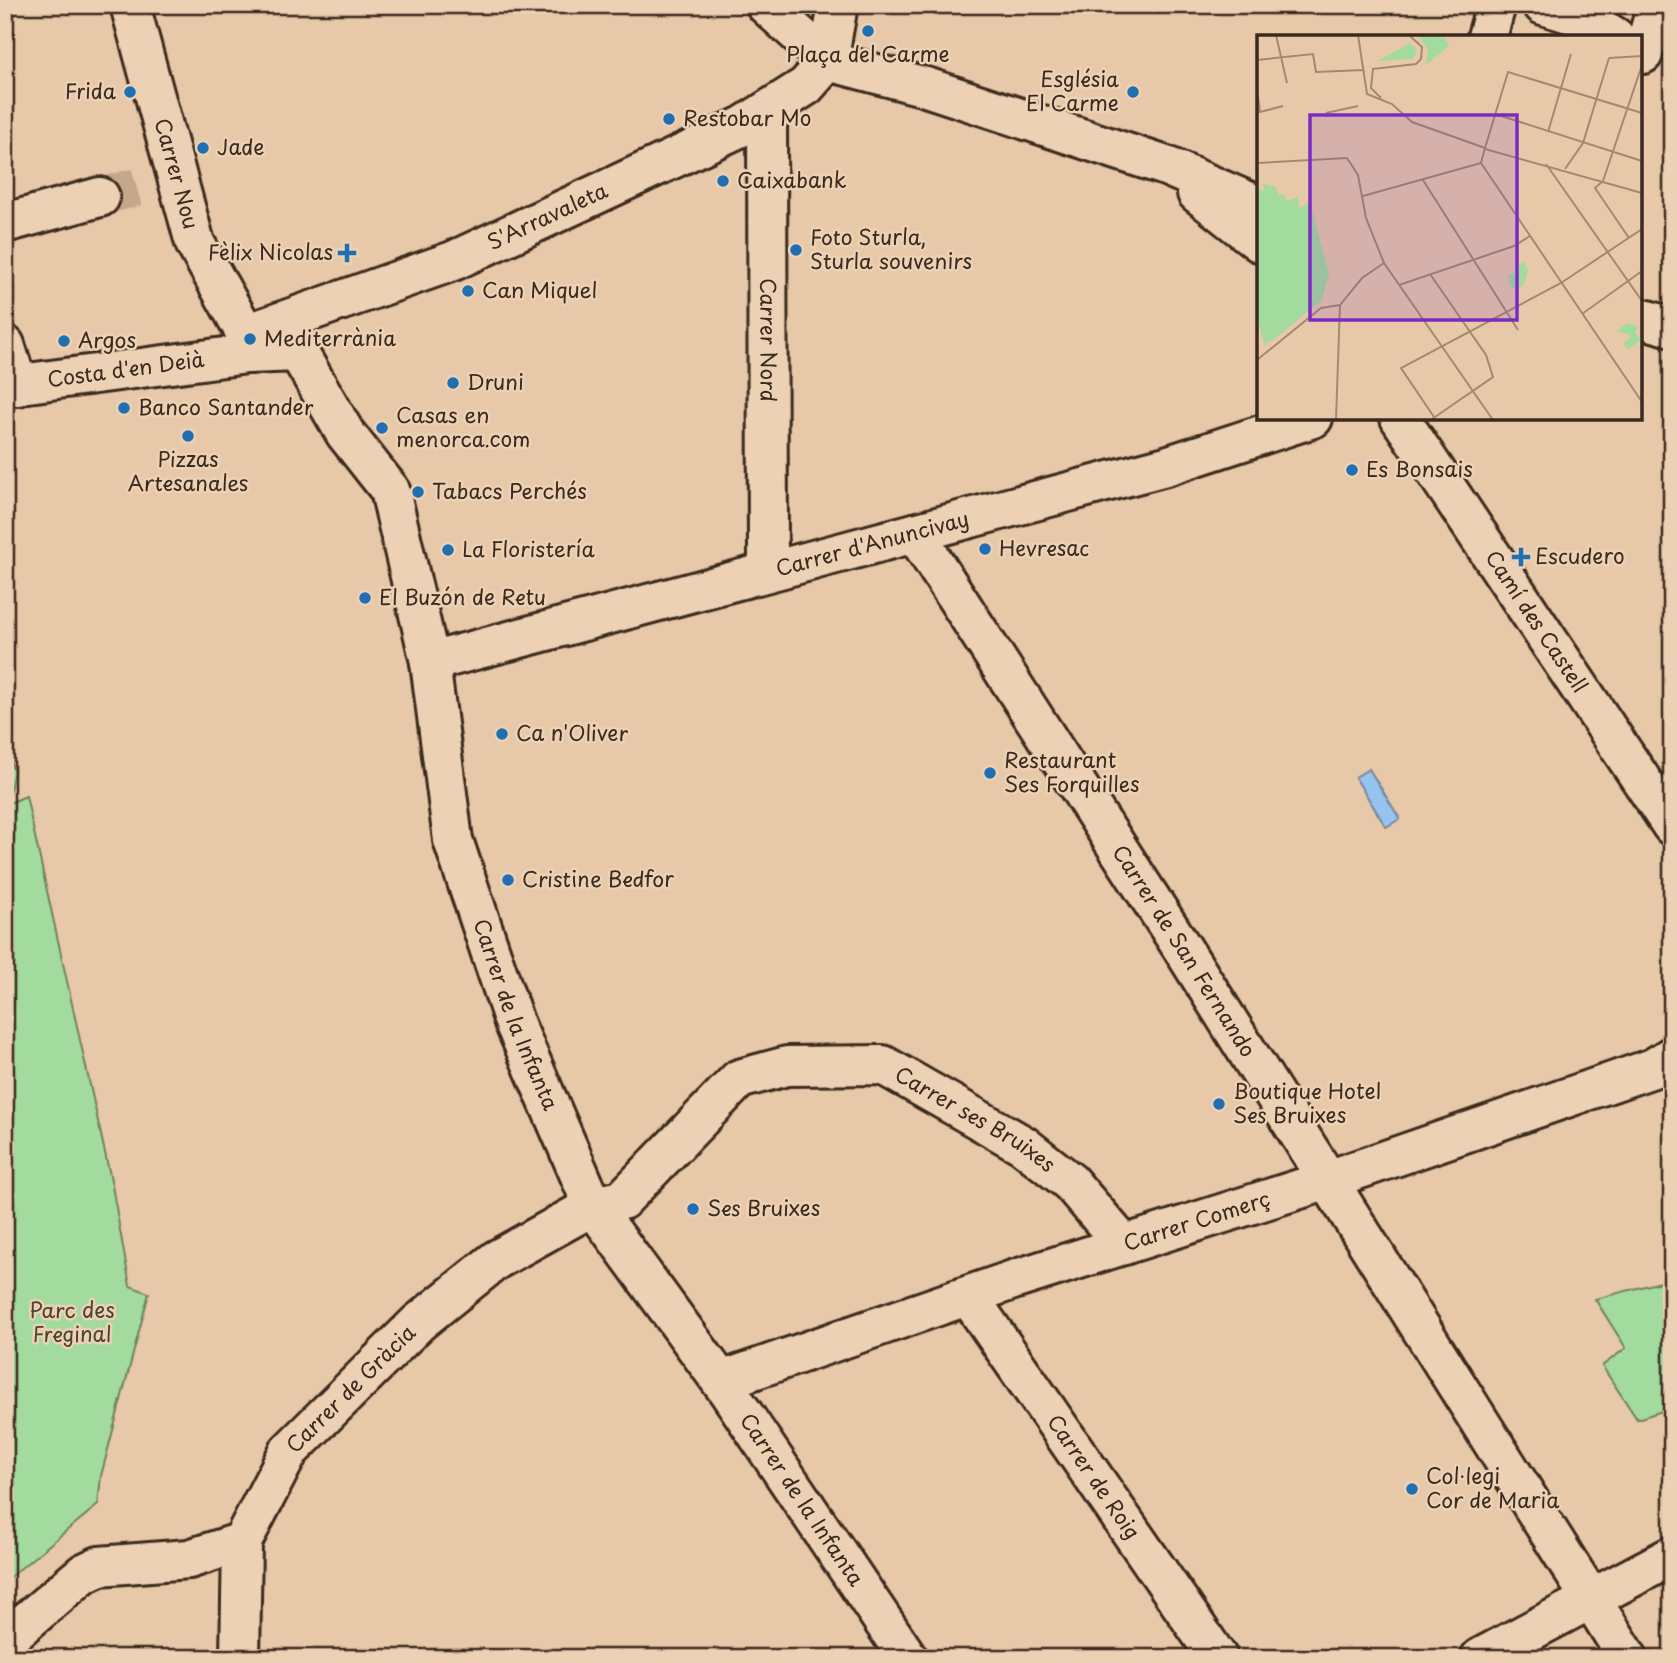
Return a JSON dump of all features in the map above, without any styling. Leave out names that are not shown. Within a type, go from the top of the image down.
[{"type":"street","name":"Carrer Nou","points":[[130,5],[167,180],[195,243],[246,344]]},
{"type":"street","points":[[766,5],[828,61],[926,87],[1166,166],[1257,205]]},
{"type":"street","points":[[828,61],[838,5]]},
{"type":"street","points":[[1488,35],[1496,5]]},
{"type":"street","points":[[1544,5],[1584,11],[1618,35]]},
{"type":"street","points":[[1642,52],[1657,5]]},
{"type":"street","name":"S'Arravaleta","points":[[246,344],[453,261],[743,126],[806,86],[828,61]]},
{"type":"street","name":"Carrer Nord","points":[[766,111],[768,570]]},
{"type":"street","points":[[1166,166],[1257,240]]},
{"type":"street","points":[[5,223],[100,197]]},
{"type":"street","points":[[1642,319],[1672,327]]},
{"type":"street","name":"Costa d'en Deià","points":[[12,386],[246,344]]},
{"type":"street","name":"Carrer de la Infanta","points":[[246,344],[298,352],[345,433],[390,491],[430,662],[453,840],[514,1022],[593,1206],[721,1381],[908,1658]]},
{"type":"street","points":[[5,345],[12,386]]},
{"type":"street","name":"Carrer d'Anuncivay","points":[[430,662],[1166,466],[1308,420]]},
{"type":"street","name":"Camí des Castell","points":[[1400,420],[1672,826]]},
{"type":"street","name":"Carrer de San Fernando","points":[[915,533],[1328,1180],[1628,1658]]},
{"type":"street","name":"Carrer Comerç","points":[[721,1381],[1124,1245],[1328,1180],[1653,1068],[1672,1056]]},
{"type":"street","name":"Carrer ses Bruixes","points":[[593,1206],[622,1200],[739,1079],[787,1066],[883,1065],[1023,1145],[1070,1182],[1124,1245]]},
{"type":"street","name":"Carrer de Gràcia","points":[[240,1658],[242,1542],[289,1451],[418,1323],[496,1260],[593,1206]]},
{"type":"street","name":"Carrer de Roig","points":[[969,1297],[1219,1658]]},
{"type":"street","points":[[5,1640],[84,1573],[99,1566],[189,1559],[242,1542]]},
{"type":"street","points":[[1479,1658],[1672,1556]]},
{"type":"green space","name":"Parc des Freginal","points":[[5,748],[14,771],[7,804],[26,796],[111,1180],[130,1286],[149,1293],[101,1476],[98,1505],[5,1581]]},
{"type":"green space","points":[[1672,1279],[1672,1408],[1637,1419],[1602,1366],[1626,1348],[1595,1299]]},
{"type":"water","points":[[1369,769],[1400,819],[1386,827],[1355,777]]},
{"type":"tunnel","points":[[100,197],[155,182]]},
{"type":"place","name":"Plaça del Carme","points":[[868,31]]},
{"type":"place","name":"Frida","points":[[130,92]]},
{"type":"place","name":"Església El Carme","points":[[1133,92]]},
{"type":"place","name":"Restobar Mo","points":[[669,119]]},
{"type":"place","name":"Jade","points":[[203,148]]},
{"type":"place","name":"Caixabank","points":[[723,181]]},
{"type":"place","name":"Foto Sturla, Sturla souvenirs","points":[[796,250]]},
{"type":"place","name":"Fèlix Nicolas","points":[[347,253]]},
{"type":"place","name":"Can Miquel","points":[[468,291]]},
{"type":"place","name":"Mediterrània","points":[[250,339]]},
{"type":"place","name":"Argos","points":[[64,341]]},
{"type":"place","name":"Druni","points":[[453,383]]},
{"type":"place","name":"Banco Santander","points":[[124,408]]},
{"type":"place","name":"Casas en menorca.com","points":[[382,428]]},
{"type":"place","name":"Pizzas Artesanales","points":[[188,436]]},
{"type":"place","name":"Es Bonsais","points":[[1352,470]]},
{"type":"place","name":"Tabacs Perchés","points":[[418,492]]},
{"type":"place","name":"Hevresac","points":[[985,549]]},
{"type":"place","name":"La Floristería","points":[[448,550]]},
{"type":"place","name":"Escudero","points":[[1521,557]]},
{"type":"place","name":"El Buzón de Retu","points":[[365,598]]},
{"type":"place","name":"Ca n'Oliver","points":[[502,734]]},
{"type":"place","name":"Restaurant Ses Forquilles","points":[[990,773]]},
{"type":"place","name":"Cristine Bedfor","points":[[508,880]]},
{"type":"place","name":"Boutique Hotel Ses Bruixes","points":[[1219,1104]]},
{"type":"place","name":"Ses Bruixes","points":[[693,1209]]},
{"type":"place","name":"Col·legi Cor de Maria","points":[[1412,1489]]}]
